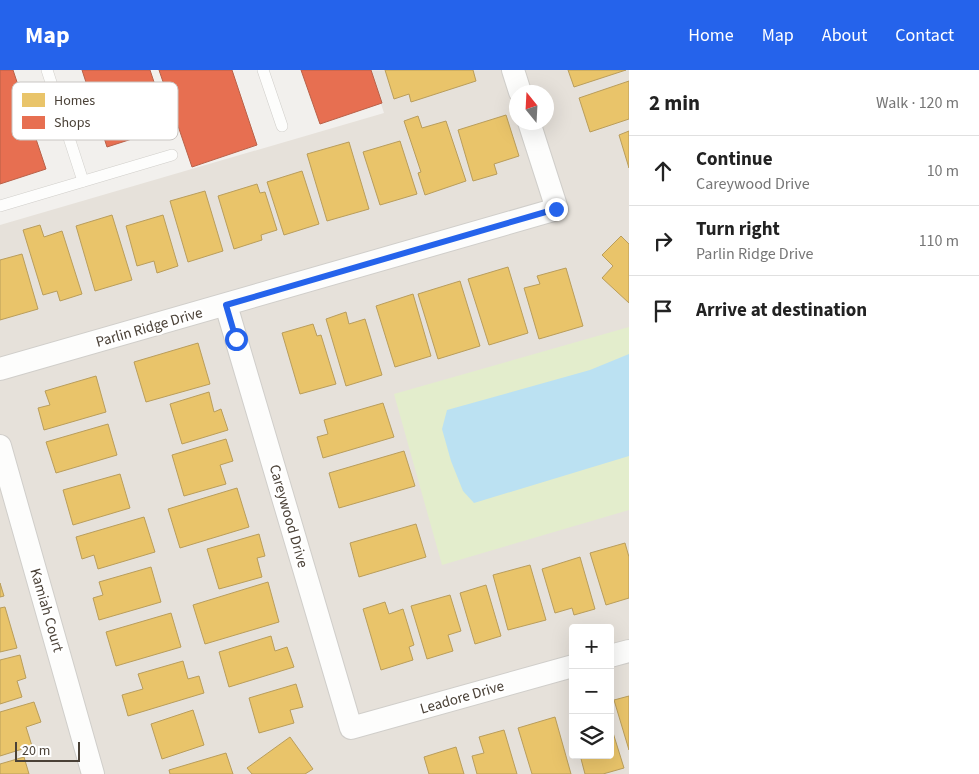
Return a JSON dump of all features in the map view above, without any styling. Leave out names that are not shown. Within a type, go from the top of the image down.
[{"type":"street","points":[[513,70],[518,85]]},
{"type":"street","name":"Parlin Ridge Drive","points":[[0,369],[556,209],[531,130]]},
{"type":"street","name":"Careywood Drive","points":[[226,305],[351,728]]},
{"type":"street","name":"Kamiah Court","points":[[0,446],[93,774]]},
{"type":"street","points":[[614,655],[629,651]]},
{"type":"street","name":"Leadore Drive","points":[[351,728],[569,667]]},
{"type":"lane","points":[[46,70],[50,82]]},
{"type":"lane","points":[[263,70],[282,126]]},
{"type":"lane","points":[[69,140],[83,182]]},
{"type":"lane","points":[[0,206],[172,155]]},
{"type":"shaded area","points":[[370,70],[629,70],[629,774],[0,774],[0,225],[384,113]]},
{"type":"green space","points":[[629,327],[629,510],[442,565],[394,394]]},
{"type":"water","points":[[629,354],[629,456],[474,503],[463,491],[451,461],[442,429],[447,410],[590,370]]},
{"type":"building: Homes","points":[[385,70],[473,70],[476,81],[411,102],[409,94],[394,99]]},
{"type":"building: Homes","points":[[568,70],[626,70],[574,87]]},
{"type":"building: Homes","points":[[629,81],[629,119],[590,132],[579,98]]},
{"type":"building: Homes","points":[[506,115],[509,130],[511,130],[519,156],[494,164],[497,174],[473,181],[458,130]]},
{"type":"building: Homes","points":[[418,116],[422,128],[446,121],[466,181],[425,195],[418,173],[421,172],[404,121]]},
{"type":"building: Homes","points":[[629,131],[629,168],[619,135]]},
{"type":"building: Homes","points":[[400,141],[417,194],[380,205],[363,152]]},
{"type":"building: Homes","points":[[349,142],[369,209],[327,221],[307,154]]},
{"type":"building: Homes","points":[[302,171],[319,224],[284,235],[267,182]]},
{"type":"building: Homes","points":[[257,184],[260,193],[265,192],[277,230],[261,235],[262,240],[234,249],[218,196]]},
{"type":"building: Homes","points":[[205,191],[223,251],[188,262],[170,201]]},
{"type":"building: Homes","points":[[112,215],[132,280],[95,291],[76,226]]},
{"type":"building: Homes","points":[[163,215],[178,266],[157,273],[154,261],[137,266],[126,226]]},
{"type":"building: Homes","points":[[40,225],[44,237],[62,231],[82,294],[60,301],[57,291],[43,295],[23,230]]},
{"type":"building: Homes","points":[[621,236],[629,244],[629,303],[602,278],[613,266],[602,255]]},
{"type":"building: Homes","points":[[22,254],[38,309],[0,320],[0,260]]},
{"type":"building: Homes","points":[[508,267],[528,333],[489,345],[468,279]]},
{"type":"building: Homes","points":[[566,268],[583,326],[539,339],[524,288],[540,284],[537,276]]},
{"type":"building: Homes","points":[[460,281],[480,346],[438,359],[418,294]]},
{"type":"building: Homes","points":[[413,294],[431,356],[395,367],[376,306]]},
{"type":"building: Homes","points":[[346,312],[349,324],[365,319],[382,375],[346,386],[326,319]]},
{"type":"building: Homes","points":[[313,324],[317,336],[321,335],[336,384],[300,394],[282,333]]},
{"type":"building: Homes","points":[[198,343],[210,384],[146,402],[134,362]]},
{"type":"building: Homes","points":[[96,376],[106,412],[44,430],[38,408],[50,405],[45,391]]},
{"type":"building: Homes","points":[[209,392],[214,412],[221,409],[228,430],[182,444],[170,404]]},
{"type":"building: Homes","points":[[383,403],[394,437],[323,458],[317,437],[328,434],[324,420]]},
{"type":"building: Homes","points":[[108,424],[117,455],[56,473],[46,442]]},
{"type":"building: Homes","points":[[226,439],[233,461],[220,465],[226,484],[184,496],[172,455]]},
{"type":"building: Homes","points":[[404,451],[415,486],[339,508],[329,473]]},
{"type":"building: Homes","points":[[120,474],[130,508],[73,525],[63,490]]},
{"type":"building: Homes","points":[[237,488],[249,527],[180,548],[168,509]]},
{"type":"building: Homes","points":[[144,517],[155,552],[98,569],[94,555],[82,559],[76,537]]},
{"type":"building: Homes","points":[[416,524],[426,557],[359,577],[350,543]]},
{"type":"building: Homes","points":[[259,534],[265,556],[257,558],[262,577],[219,589],[207,549]]},
{"type":"building: Homes","points":[[625,543],[629,557],[629,598],[606,605],[590,553]]},
{"type":"building: Homes","points":[[580,557],[595,609],[574,615],[572,608],[555,613],[542,569]]},
{"type":"building: Homes","points":[[530,565],[546,620],[508,630],[493,575]]},
{"type":"building: Homes","points":[[151,567],[161,602],[99,620],[93,598],[103,595],[99,582]]},
{"type":"building: Homes","points":[[268,582],[279,622],[205,644],[193,605]]},
{"type":"building: Homes","points":[[0,583],[4,596],[0,597]]},
{"type":"building: Homes","points":[[486,585],[501,636],[475,644],[460,593]]},
{"type":"building: Homes","points":[[450,595],[461,631],[448,635],[453,651],[427,659],[411,606]]},
{"type":"building: Homes","points":[[385,602],[389,614],[403,609],[414,645],[409,647],[413,660],[381,670],[363,609]]},
{"type":"building: Homes","points":[[5,607],[17,648],[0,652],[0,608]]},
{"type":"building: Homes","points":[[171,613],[181,647],[116,666],[106,632]]},
{"type":"building: Homes","points":[[271,636],[275,651],[287,647],[294,667],[229,687],[219,652]]},
{"type":"building: Homes","points":[[20,655],[26,678],[17,681],[22,697],[0,704],[0,660]]},
{"type":"building: Homes","points":[[183,661],[188,679],[199,676],[204,693],[128,716],[122,695],[143,689],[138,674]]},
{"type":"building: Homes","points":[[296,684],[303,707],[290,710],[294,723],[259,733],[249,698]]},
{"type":"building: Homes","points":[[629,696],[629,750],[614,700]]},
{"type":"building: Homes","points":[[34,702],[41,722],[26,727],[32,746],[0,756],[0,712]]},
{"type":"building: Homes","points":[[193,710],[204,745],[162,759],[151,724]]},
{"type":"building: Homes","points":[[555,717],[571,774],[532,774],[518,728]]},
{"type":"building: Homes","points":[[504,730],[517,774],[477,774],[472,756],[484,753],[479,737]]},
{"type":"building: Homes","points":[[614,736],[624,768],[603,774],[585,774],[581,759],[614,759]]},
{"type":"building: Homes","points":[[290,737],[313,769],[305,774],[252,774],[247,768]]},
{"type":"building: Homes","points":[[456,747],[464,774],[429,774],[424,757]]},
{"type":"building: Homes","points":[[226,753],[233,774],[170,774],[169,770]]},
{"type":"building: Homes","points":[[24,757],[29,774],[0,774],[0,764]]},
{"type":"building: Shops","points":[[0,70],[13,70],[17,82],[12,82],[12,140],[36,140],[46,169],[0,184]]},
{"type":"building: Shops","points":[[82,70],[150,70],[154,82],[86,82]]},
{"type":"building: Shops","points":[[159,70],[232,70],[257,145],[192,167],[178,126],[178,82],[163,82]]},
{"type":"building: Shops","points":[[301,70],[371,70],[382,103],[320,124]]},
{"type":"building: Shops","points":[[105,140],[129,140],[107,147]]},
{"type":"route","points":[[236,339],[226,305],[556,209]]}]
